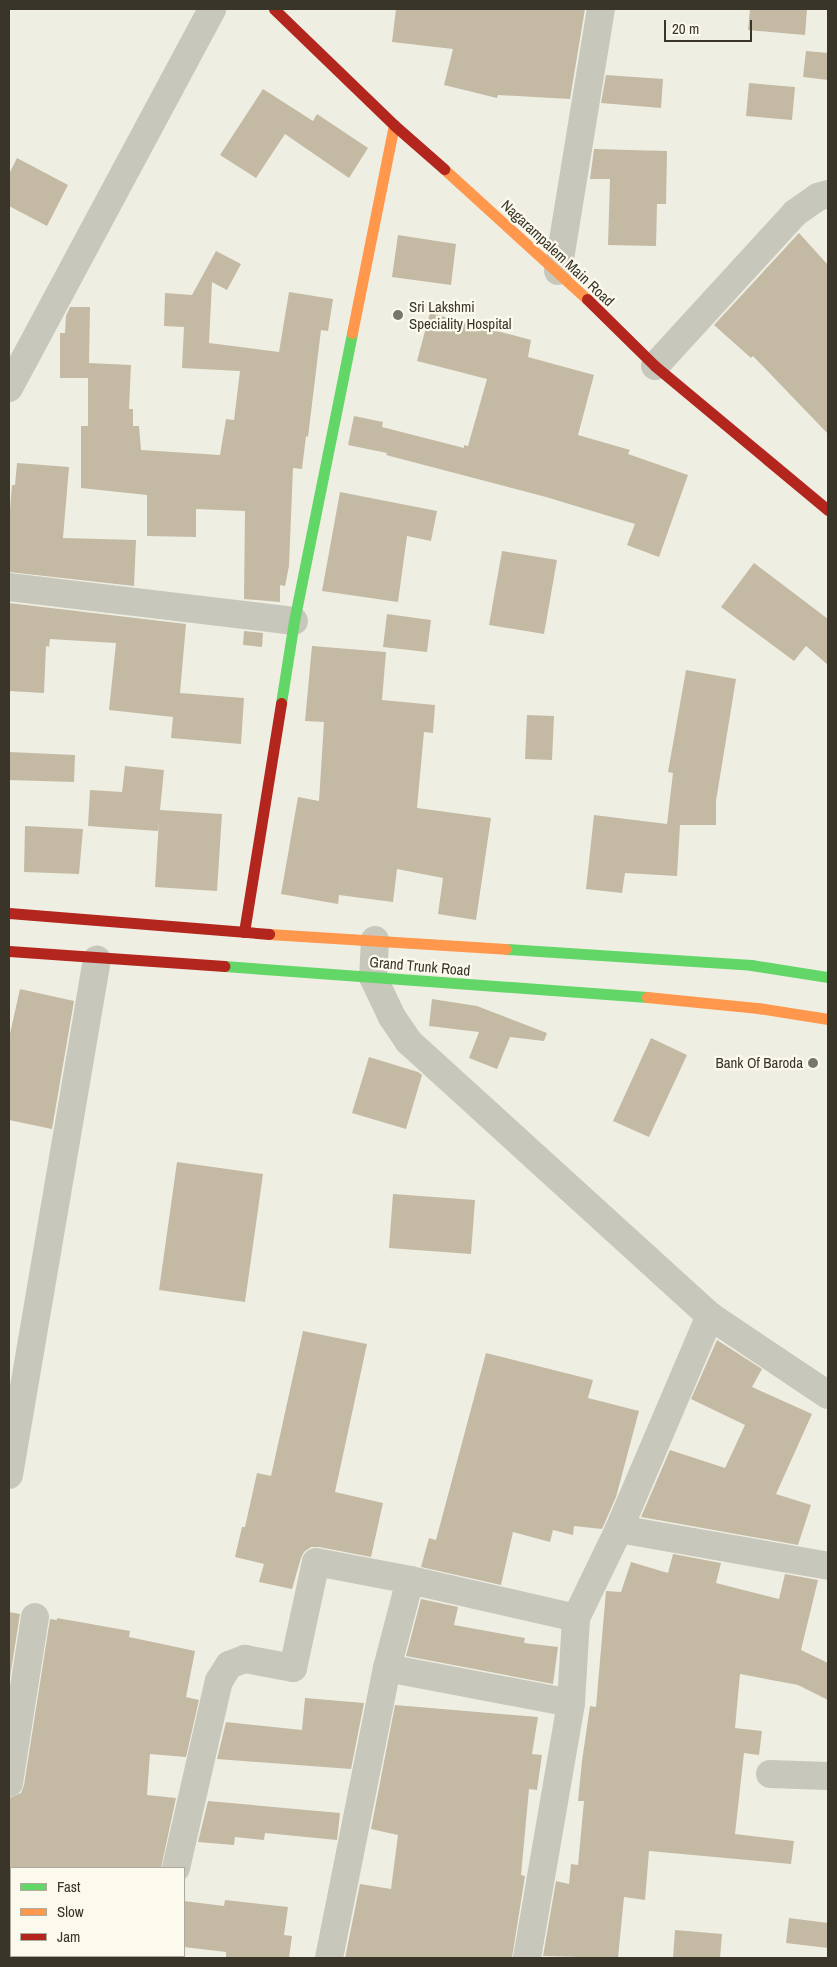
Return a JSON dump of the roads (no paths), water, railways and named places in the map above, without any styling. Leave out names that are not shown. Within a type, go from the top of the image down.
[{"type":"main road","name":"Nagarampalem Main Road","points":[[274,9],[394,124],[558,271],[655,366],[828,510]]},
{"type":"main road","points":[[244,932],[294,621],[394,124]]},
{"type":"main road","name":"Grand Trunk Road","points":[[9,913],[244,932],[751,965],[828,977]]},
{"type":"main road","name":"Grand Trunk Road","points":[[9,951],[97,959],[661,998],[758,1008],[828,1019]]},
{"type":"street","points":[[9,388],[212,9]]},
{"type":"street","points":[[558,271],[601,9]]},
{"type":"street","points":[[655,366],[795,213],[818,197],[828,194]]},
{"type":"street","points":[[9,587],[294,621]]},
{"type":"street","points":[[375,940],[373,978],[392,1017],[409,1042],[710,1316],[828,1395]]},
{"type":"street","points":[[9,1475],[97,959]]},
{"type":"street","points":[[527,1958],[571,1703],[576,1618],[619,1529],[710,1316]]},
{"type":"street","points":[[619,1529],[828,1566]]},
{"type":"street","points":[[176,1867],[219,1680],[229,1666],[245,1659],[293,1668],[316,1562],[410,1580],[576,1618]]},
{"type":"street","points":[[329,1958],[387,1668],[410,1580]]},
{"type":"street","points":[[9,1783],[35,1617]]},
{"type":"street","points":[[387,1668],[571,1703]]},
{"type":"street","points":[[770,1774],[828,1776]]},
{"type":"place","name":"Sri Lakshmi Speciality Hospital","points":[[398,315]]},
{"type":"place","name":"Bank Of Baroda","points":[[813,1063]]}]
